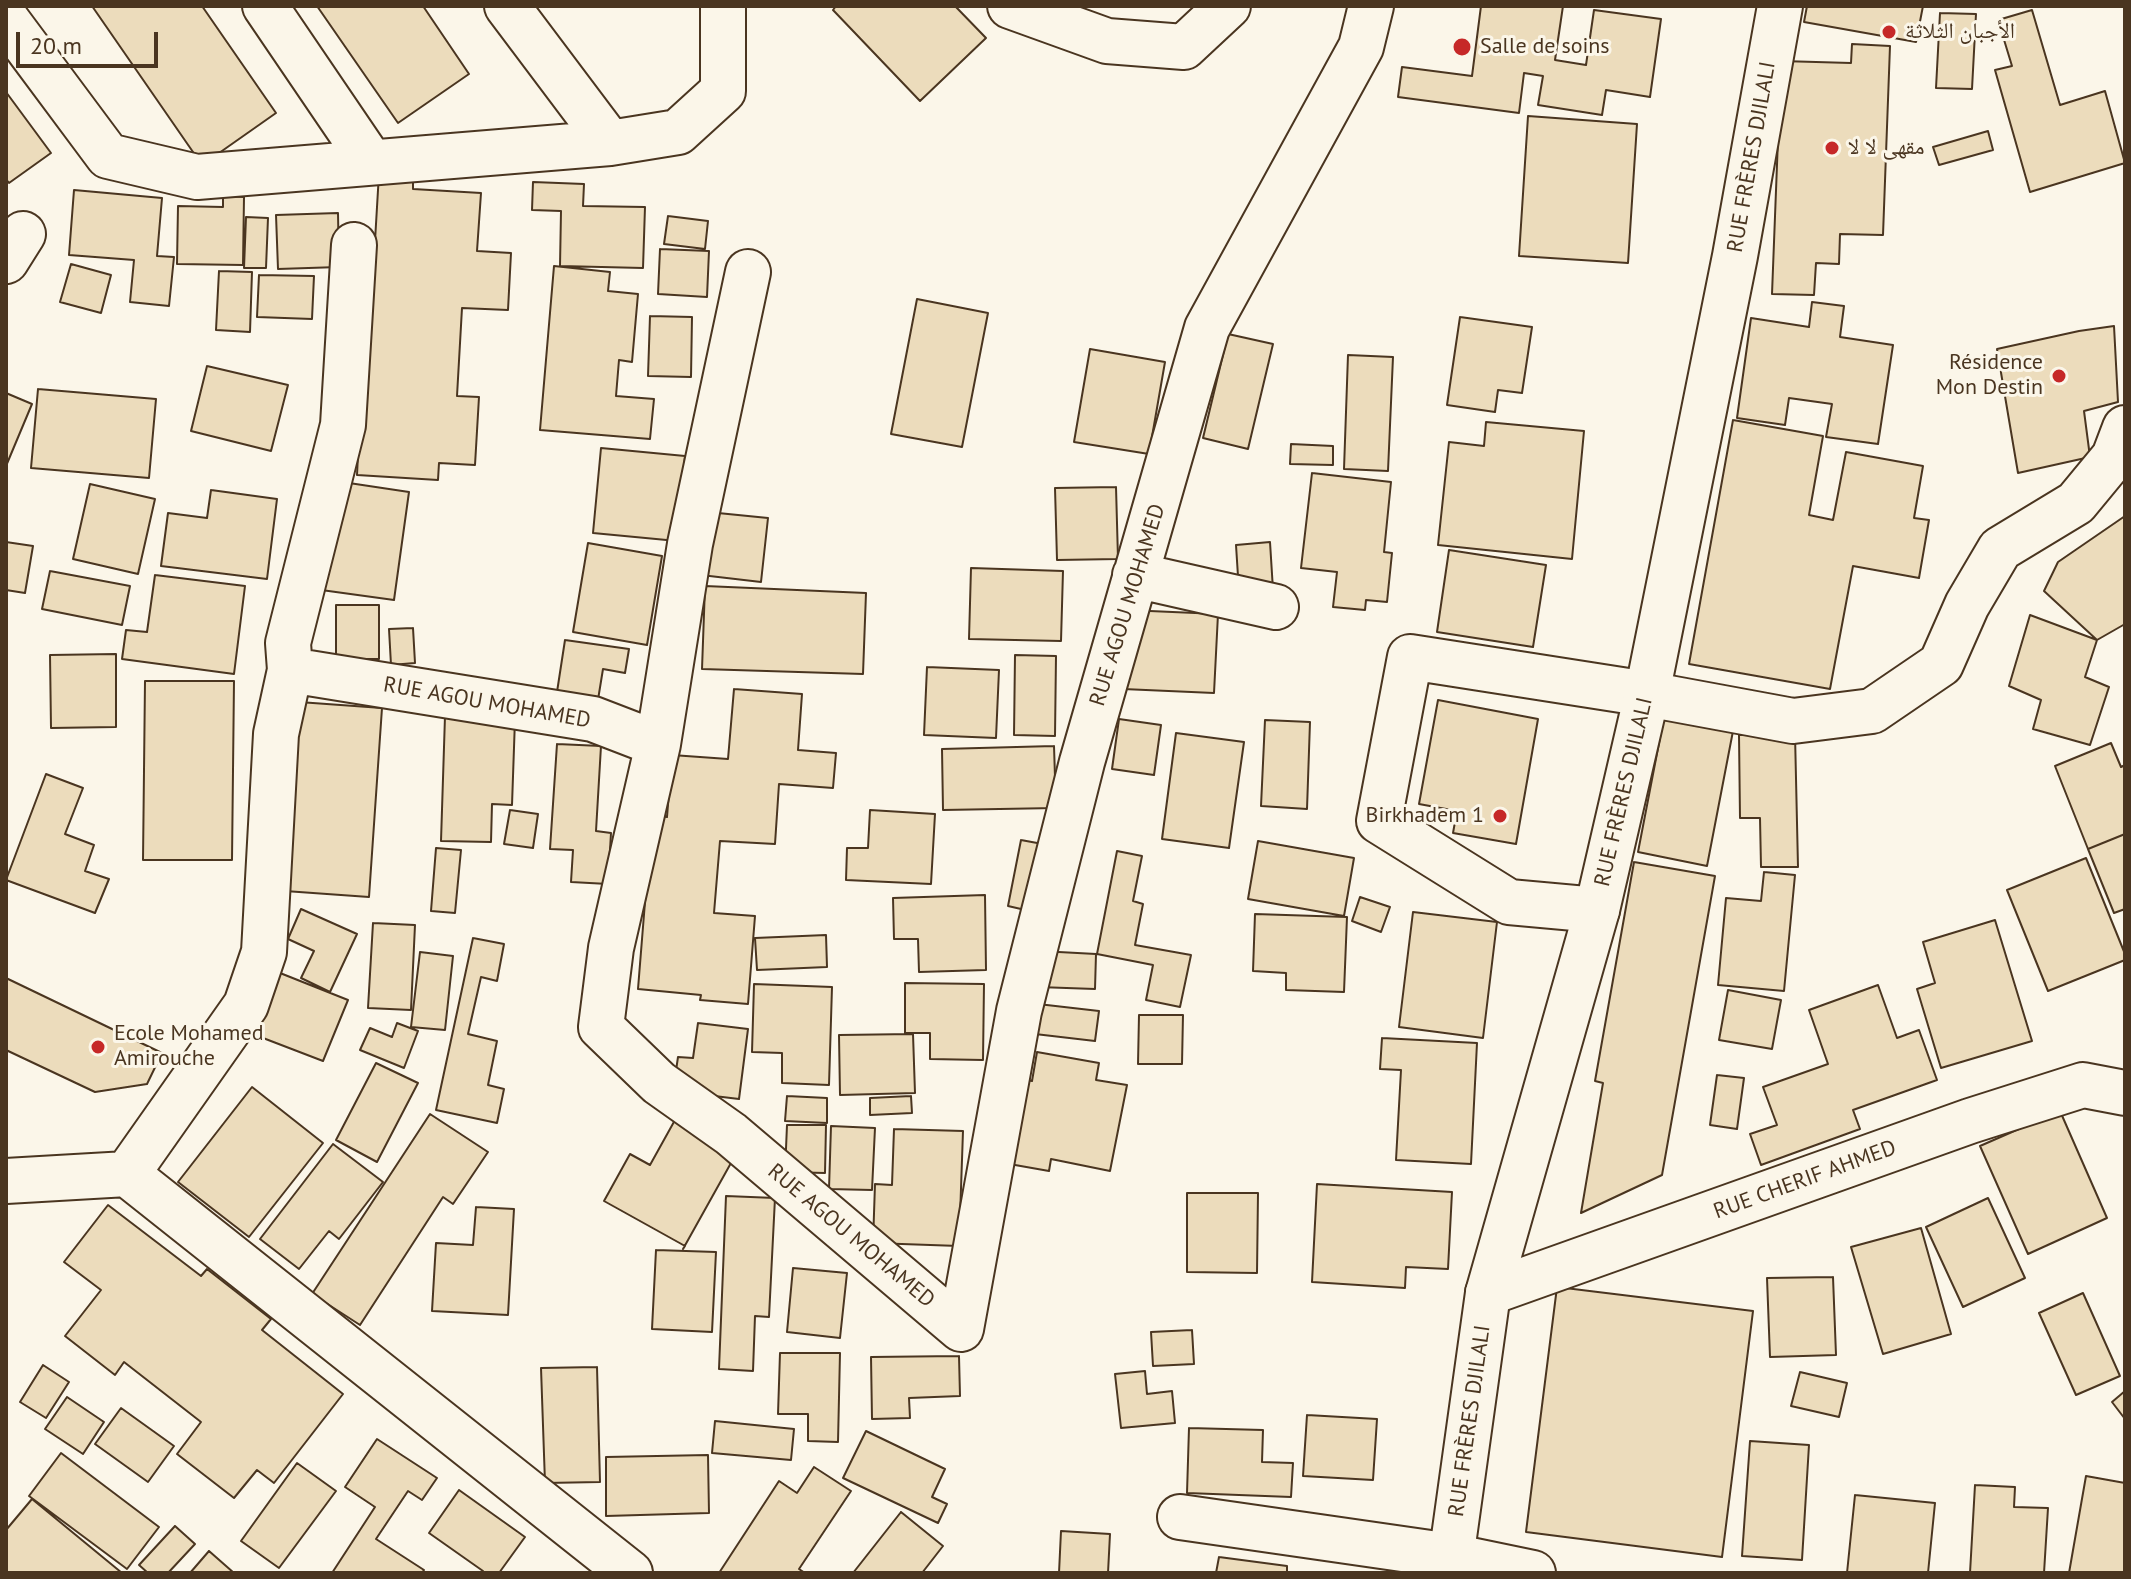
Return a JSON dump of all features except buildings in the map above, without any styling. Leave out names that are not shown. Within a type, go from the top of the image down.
[{"type":"street","points":[[265,6],[371,162]]},
{"type":"street","points":[[507,6],[610,143]]},
{"type":"street","points":[[6,19],[108,156],[197,177],[610,143],[678,132],[723,91],[723,6]]},
{"type":"street","points":[[1010,6],[1107,41],[1184,47],[1228,6]]},
{"type":"street","name":"RUE AGOU MOHAMED","points":[[290,670],[593,719],[658,744],[611,948],[601,1027],[659,1083],[731,1134],[961,1329],[1019,1011],[1082,762],[1207,328],[1361,47],[1371,6]]},
{"type":"street","name":"RUE FRÈRES DJILALI","points":[[1450,1564],[1488,1293],[1597,910],[1647,694],[1735,256],[1780,6]]},
{"type":"street","points":[[127,1174],[246,1005],[264,952],[276,734],[290,670],[288,643],[343,425],[354,245]]},
{"type":"street","points":[[658,744],[690,544],[748,272]]},
{"type":"street","points":[[1597,910],[1509,902],[1379,821],[1410,657],[1647,694],[1793,721],[1872,711],[1941,664],[1967,605],[2000,549],[2076,503],[2114,457],[2125,428]]},
{"type":"street","points":[[1135,575],[1276,607]]},
{"type":"street","name":"RUE CHERIF AHMED","points":[[1488,1293],[1970,1121],[2083,1085],[2125,1093]]},
{"type":"street","points":[[6,1181],[127,1174],[630,1573]]},
{"type":"street","points":[[1180,1517],[1450,1564],[1533,1573]]},
{"type":"place","name":"الأجبان الثلاثة","points":[[1889,32]]},
{"type":"place","name":"Salle de soins","points":[[1462,47]]},
{"type":"place","name":"مقهى لا لا","points":[[1832,148]]},
{"type":"place","name":"Résidence Mon Destin","points":[[2059,376]]},
{"type":"place","name":"Birkhadem 1","points":[[1500,816]]},
{"type":"place","name":"Ecole Mohamed Amirouche","points":[[98,1047]]}]
